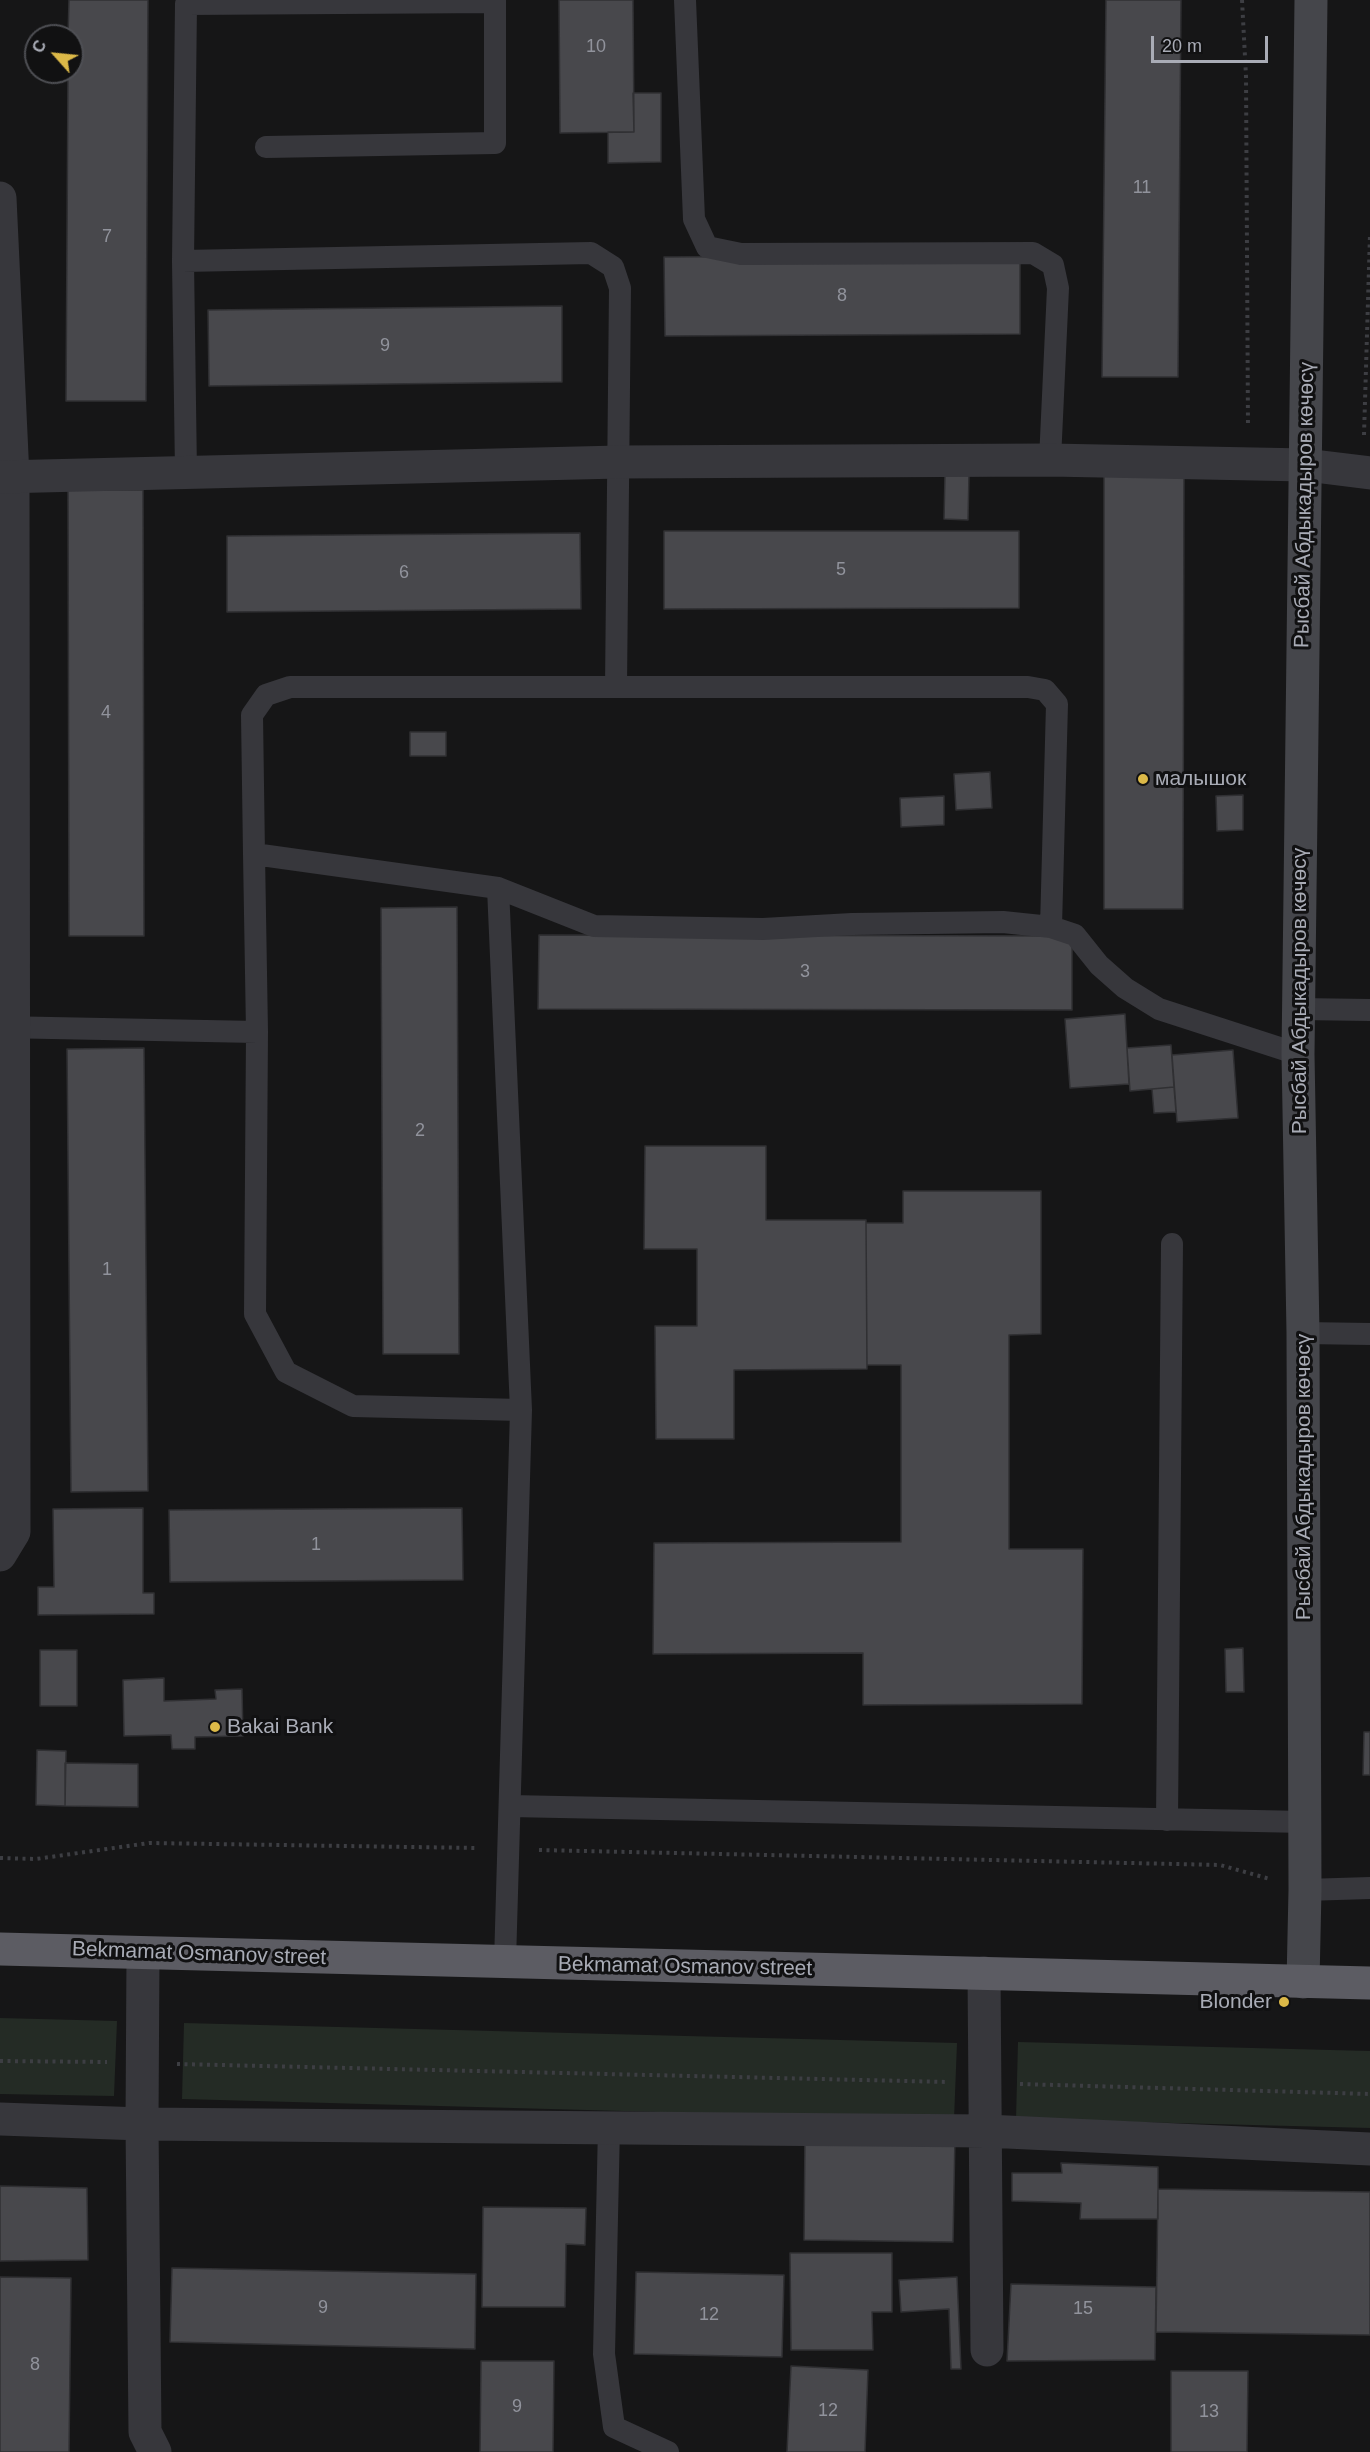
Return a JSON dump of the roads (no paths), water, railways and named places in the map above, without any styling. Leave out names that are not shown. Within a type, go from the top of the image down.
[{"type":"highway","name":"Bekmamat Osmanov street","points":[[0,1949],[1370,1983]]},
{"type":"main road","name":"Рысбай Абдыкадыров көчөсү","points":[[1303,1982],[1305,1822],[1303,1333],[1298,1009],[1311,0]]},
{"type":"street","points":[[0,198],[6,477],[8,1028],[14,1532],[0,1555]]},
{"type":"street","points":[[6,477],[619,462],[1050,460],[1306,465],[1366,472]]},
{"type":"street","points":[[143,1953],[145,2432],[155,2452]]},
{"type":"street","points":[[984,1973],[987,2350]]},
{"type":"street","points":[[0,2119],[142,2124],[609,2126],[986,2131],[1370,2150]]},
{"type":"lane","points":[[685,0],[693,219],[707,247],[741,254],[1033,253],[1053,265],[1058,288],[1050,460]]},
{"type":"lane","points":[[186,473],[183,261],[186,4],[495,1],[495,142],[266,147]]},
{"type":"lane","points":[[183,261],[591,253],[613,267],[620,288],[616,687]]},
{"type":"lane","points":[[521,1410],[353,1406],[286,1372],[255,1314],[257,1032],[252,715],[266,695],[290,687],[1028,687],[1045,690],[1057,704],[1051,927]]},
{"type":"lane","points":[[254,854],[498,888],[594,926],[763,929],[852,924],[1004,922],[1051,927],[1075,935],[1099,965],[1125,988],[1159,1009],[1298,1054]]},
{"type":"lane","points":[[498,888],[521,1410],[506,1962]]},
{"type":"lane","points":[[1298,1009],[1370,1010]]},
{"type":"lane","points":[[8,1028],[257,1032]]},
{"type":"lane","points":[[1167,1820],[1172,1244]]},
{"type":"lane","points":[[1303,1333],[1370,1334]]},
{"type":"lane","points":[[510,1806],[1305,1822]]},
{"type":"lane","points":[[1305,1890],[1370,1888]]},
{"type":"lane","points":[[609,2126],[604,2354],[614,2427],[668,2452]]},
{"type":"place","name":"малышок","points":[[1143,779]]},
{"type":"place","name":"Bakai Bank","points":[[215,1727]]},
{"type":"place","name":"Blonder","points":[[1284,2002]]}]
